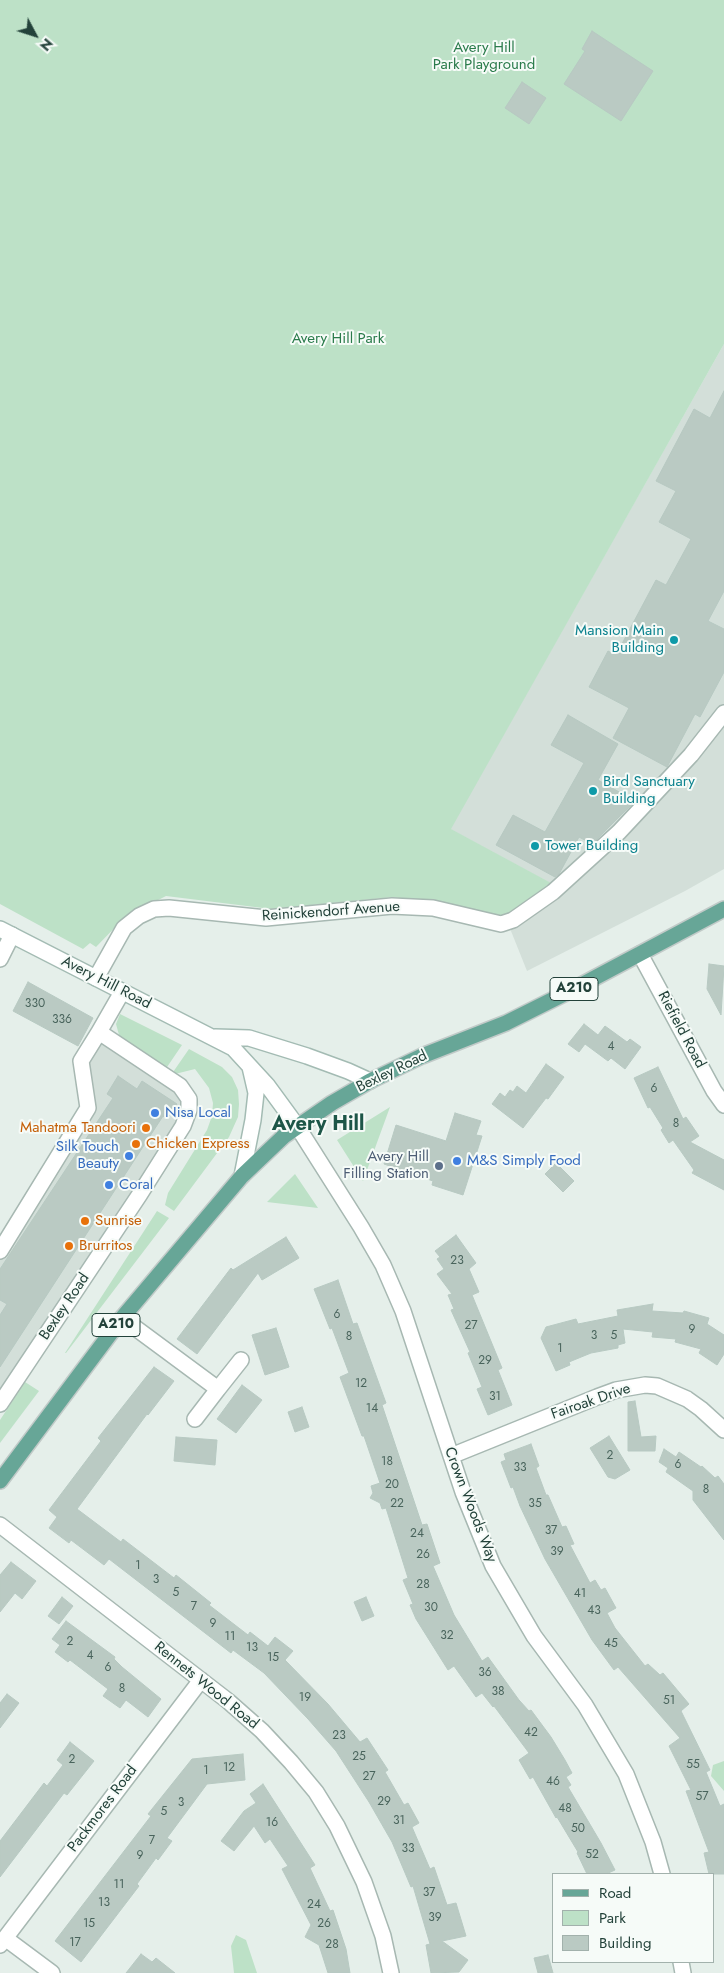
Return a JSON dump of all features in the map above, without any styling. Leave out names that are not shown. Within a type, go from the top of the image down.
[{"type":"main road","name":"Bexley Road","points":[[0,1481],[122,1318],[242,1176],[268,1149],[297,1126],[370,1081],[422,1056],[506,1023],[570,992],[724,909]]},
{"type":"street","name":"Reinickendorf Avenue","points":[[96,978],[124,928],[139,916],[154,910],[169,908],[266,918],[392,906],[433,908],[501,924],[513,920],[553,892],[618,832],[691,755],[724,714]]},
{"type":"street","name":"Avery Hill Road","points":[[6,932],[233,1048],[267,1085],[297,1126]]},
{"type":"street","points":[[0,959],[6,932]]},
{"type":"street","name":"Riefield Road","points":[[640,954],[724,1105]]},
{"type":"street","points":[[0,1251],[88,1108],[81,1061],[122,992]]},
{"type":"street","name":"Bexley Road","points":[[0,1404],[140,1194],[183,1126],[189,1110],[189,1099],[180,1086],[99,1032]]},
{"type":"street","name":"Avery Hill Road","points":[[211,1036],[249,1038],[348,1070],[370,1081]]},
{"type":"street","points":[[242,1176],[253,1120],[256,1093],[249,1064]]},
{"type":"street","name":"Crown Woods Way","points":[[297,1126],[383,1265],[403,1311],[481,1541],[505,1590],[534,1636],[585,1705],[626,1774],[653,1842],[662,1873]]},
{"type":"street","points":[[122,1318],[218,1390]]},
{"type":"street","points":[[195,1419],[241,1360]]},
{"type":"street","name":"Fairoak Drive","points":[[451,1456],[597,1396],[616,1390],[645,1385],[657,1386],[687,1399],[724,1430]]},
{"type":"street","name":"Rennets Wood Road","points":[[0,1525],[228,1701],[262,1731],[291,1762],[337,1826],[364,1882],[383,1936],[390,1973]]},
{"type":"street","name":"Packmores Road","points":[[52,1973],[3,1941],[202,1680]]},
{"type":"shaded area","points":[[724,344],[724,869],[685,891],[527,971],[505,916],[550,883],[450,829]]},
{"type":"shaded area","points":[[99,1032],[164,1077],[189,1110],[0,1404],[0,1246],[91,1110],[81,1061]]},
{"type":"green space","name":"Avery Hill Park","points":[[0,0],[724,0],[724,344],[451,829],[551,883],[505,916],[393,897],[271,909],[166,896],[125,917],[96,947],[90,943],[83,949],[0,904]]},
{"type":"green space","points":[[120,1014],[182,1045],[165,1070],[124,1042],[119,1035],[116,1024]]},
{"type":"green space","points":[[189,1049],[222,1067],[232,1077],[238,1090],[238,1117],[229,1137],[174,1211],[165,1205],[168,1193],[207,1130],[212,1116],[213,1103],[209,1088],[195,1069],[171,1075]]},
{"type":"green space","points":[[390,1107],[363,1181],[337,1140]]},
{"type":"green space","points":[[295,1174],[318,1208],[267,1202]]},
{"type":"green space","points":[[157,1211],[169,1218],[65,1353]]},
{"type":"green space","points":[[25,1382],[39,1391],[0,1443],[0,1420]]},
{"type":"green space","points":[[724,1761],[724,1791],[711,1776],[713,1765]]},
{"type":"green space","points":[[236,1935],[246,1940],[257,1973],[234,1973],[231,1946]]},
{"type":"building","points":[[592,31],[653,71],[621,121],[564,84],[585,51],[582,49]]},
{"type":"building","points":[[522,82],[546,98],[529,124],[505,108]]},
{"type":"building","name":"Mansion Main Building","points":[[724,391],[724,591],[708,621],[724,629],[724,672],[700,717],[695,714],[667,767],[613,738],[629,708],[589,687],[608,651],[616,655],[656,580],[666,585],[691,539],[659,522],[676,491],[656,481],[694,409],[710,418]]},
{"type":"building","name":"Bird Sanctuary Building","points":[[568,715],[618,744],[598,780],[635,801],[592,844],[579,837],[559,874],[555,877],[496,845],[513,815],[545,832],[584,763],[551,745]]},
{"type":"building","points":[[709,964],[724,966],[721,1015],[707,989]]},
{"type":"building","points":[[28,982],[93,1018],[78,1046],[13,1011]]},
{"type":"building","points":[[584,1024],[598,1035],[605,1026],[627,1042],[630,1039],[641,1047],[625,1069],[611,1058],[608,1061],[585,1044],[579,1052],[568,1044]]},
{"type":"building","points":[[546,1064],[564,1077],[523,1128],[492,1104],[500,1093],[505,1097],[510,1090],[513,1092],[517,1086],[526,1093]]},
{"type":"building","points":[[658,1067],[683,1119],[686,1117],[699,1136],[690,1142],[724,1160],[724,1190],[692,1173],[694,1170],[673,1140],[669,1143],[661,1130],[663,1128],[650,1107],[648,1108],[634,1078]]},
{"type":"building","points":[[118,1076],[137,1089],[142,1081],[177,1104],[167,1119],[163,1116],[0,1367],[0,1315],[7,1304],[0,1300],[0,1269],[113,1098],[107,1094]]},
{"type":"building","points":[[455,1113],[481,1121],[476,1135],[482,1136],[463,1195],[432,1185],[433,1181],[384,1164],[396,1125],[446,1141]]},
{"type":"building","points":[[556,1163],[574,1181],[563,1192],[545,1174]]},
{"type":"building","points":[[456,1235],[476,1263],[469,1269],[479,1292],[472,1295],[502,1368],[498,1370],[512,1405],[488,1415],[477,1389],[482,1387],[468,1353],[470,1352],[451,1310],[454,1309],[448,1295],[452,1294],[437,1274],[444,1269],[437,1259],[440,1257],[435,1251]]},
{"type":"building","points":[[286,1237],[299,1258],[262,1280],[258,1273],[197,1354],[177,1339],[231,1268],[233,1270]]},
{"type":"building","points":[[338,1280],[353,1324],[357,1323],[386,1403],[382,1405],[422,1525],[427,1524],[440,1563],[433,1566],[454,1615],[482,1661],[488,1657],[519,1700],[529,1711],[531,1710],[551,1737],[572,1773],[566,1777],[571,1785],[568,1787],[615,1870],[608,1873],[587,1873],[578,1852],[533,1777],[530,1779],[519,1760],[529,1753],[482,1693],[476,1697],[454,1666],[448,1670],[416,1619],[410,1605],[413,1604],[403,1580],[408,1578],[386,1508],[382,1509],[380,1503],[370,1498],[373,1493],[371,1486],[380,1483],[364,1436],[362,1436],[340,1377],[349,1373],[332,1328],[330,1329],[314,1289]]},
{"type":"building","points":[[653,1304],[652,1311],[683,1313],[684,1311],[709,1318],[707,1324],[724,1335],[724,1354],[717,1365],[699,1353],[701,1349],[675,1342],[676,1339],[652,1337],[653,1332],[623,1329],[625,1343],[618,1345],[618,1348],[591,1353],[569,1362],[570,1365],[556,1371],[541,1338],[546,1327],[576,1319],[578,1324],[618,1316],[617,1310]]},
{"type":"building","points":[[276,1328],[289,1367],[265,1375],[252,1335]]},
{"type":"building","points":[[154,1367],[174,1381],[147,1414],[77,1509],[121,1542],[123,1539],[174,1578],[176,1575],[211,1603],[209,1605],[248,1635],[250,1632],[268,1646],[275,1637],[293,1651],[285,1660],[328,1704],[360,1742],[367,1738],[388,1770],[385,1772],[404,1805],[408,1803],[419,1823],[412,1827],[430,1869],[434,1867],[447,1905],[456,1903],[466,1936],[442,1941],[468,1960],[459,1972],[431,1973],[426,1945],[430,1944],[413,1886],[411,1887],[392,1842],[336,1751],[308,1719],[264,1673],[233,1650],[231,1653],[109,1559],[104,1565],[71,1540],[69,1543],[49,1528],[57,1517],[49,1510],[101,1441],[98,1438]]},
{"type":"building","points":[[242,1385],[262,1400],[236,1433],[217,1419]]},
{"type":"building","points":[[635,1401],[641,1437],[656,1436],[655,1451],[628,1451],[628,1402]]},
{"type":"building","points":[[302,1407],[309,1427],[295,1432],[288,1412]]},
{"type":"building","points":[[609,1436],[630,1470],[615,1479],[608,1477],[590,1448]]},
{"type":"building","points":[[176,1437],[217,1440],[215,1465],[174,1461]]},
{"type":"building","points":[[531,1444],[539,1466],[536,1468],[546,1495],[548,1495],[562,1527],[566,1526],[574,1544],[570,1545],[590,1583],[595,1580],[601,1590],[605,1588],[616,1608],[607,1613],[615,1628],[645,1666],[648,1664],[660,1675],[663,1673],[689,1704],[681,1711],[710,1770],[706,1772],[720,1806],[724,1804],[724,1874],[709,1873],[704,1853],[709,1852],[686,1791],[691,1790],[669,1746],[680,1738],[618,1667],[614,1670],[592,1640],[545,1559],[513,1487],[511,1488],[501,1462],[506,1460],[504,1454]]},
{"type":"building","points":[[664,1449],[676,1457],[679,1452],[702,1466],[715,1478],[718,1476],[724,1484],[724,1540],[693,1500],[693,1491],[666,1472],[668,1468],[659,1462]]},
{"type":"building","points":[[11,1562],[36,1581],[22,1599],[15,1593],[0,1612],[0,1575]]},
{"type":"building","points":[[62,1597],[73,1606],[59,1624],[48,1616]]},
{"type":"building","points":[[366,1597],[374,1616],[362,1621],[354,1602]]},
{"type":"building","points":[[66,1621],[115,1657],[114,1659],[122,1667],[161,1699],[148,1717],[126,1700],[120,1708],[103,1696],[108,1689],[70,1660],[68,1662],[55,1652],[60,1645],[52,1639]]},
{"type":"building","points":[[7,1694],[19,1703],[0,1728],[0,1703]]},
{"type":"building","points":[[70,1742],[94,1761],[67,1795],[64,1793],[0,1877],[0,1841],[44,1783],[47,1786],[63,1765],[57,1760]]},
{"type":"building","points":[[243,1754],[245,1780],[207,1784],[167,1838],[172,1841],[158,1860],[156,1858],[137,1884],[139,1886],[81,1962],[55,1941],[151,1816],[148,1814],[192,1759]]},
{"type":"building","points":[[263,1784],[315,1865],[310,1868],[330,1911],[333,1910],[346,1949],[350,1973],[328,1973],[319,1945],[305,1937],[311,1925],[282,1869],[288,1866],[270,1839],[265,1843],[254,1826],[234,1851],[221,1841],[244,1811],[256,1803],[250,1794]]},
{"type":"building","points":[[141,1954],[152,1962],[156,1958],[175,1973],[126,1973]]},
{"type":"building","points":[[548,1955],[553,1973],[538,1973],[534,1958]]},
{"type":"place","name":"Mansion Main Building","points":[[674,640]]},
{"type":"place","name":"Bird Sanctuary Building","points":[[593,791]]},
{"type":"place","name":"Tower Building","points":[[535,846]]},
{"type":"place","name":"Nisa Local","points":[[155,1113]]},
{"type":"place","name":"Mahatma Tandoori","points":[[146,1128]]},
{"type":"place","name":"Chicken Express","points":[[136,1144]]},
{"type":"place","name":"Silk Touch Beauty","points":[[129,1156]]},
{"type":"place","name":"M&S Simply Food","points":[[457,1161]]},
{"type":"place","name":"Avery Hill Filling Station","points":[[439,1166]]},
{"type":"place","name":"Coral","points":[[109,1185]]},
{"type":"place","name":"Sunrise","points":[[85,1221]]},
{"type":"place","name":"Brurritos","points":[[69,1246]]},
{"type":"district","name":"Avery Hill","points":[[318,1125]]},
{"type":"park label","name":"Avery Hill Park Playground","points":[[484,56]]}]
